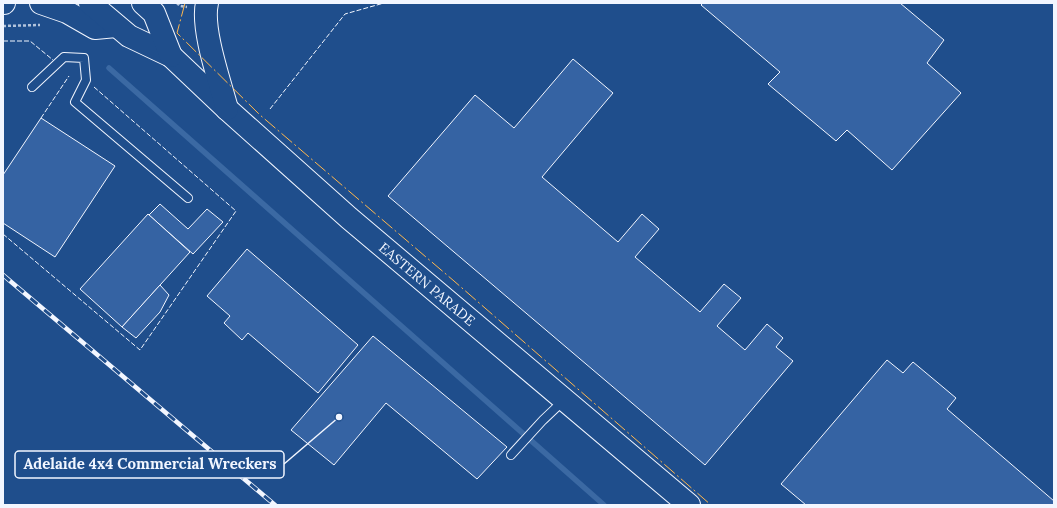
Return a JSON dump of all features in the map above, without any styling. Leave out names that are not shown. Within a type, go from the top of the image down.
[{"type":"main road","points":[[41,3],[67,12],[95,28],[116,26]]},
{"type":"main road","name":"EASTERN PARADE","points":[[90,3],[129,36],[171,56],[227,109],[349,218],[689,505]]},
{"type":"main road","name":"EASTERN PARADE","points":[[143,3],[154,12],[171,56]]},
{"type":"main road","points":[[199,5],[206,8],[208,30],[214,61],[227,109]]},
{"type":"lane","points":[[32,87],[64,57],[84,58],[86,80],[75,102],[188,198]]},
{"type":"lane","points":[[511,455],[543,420],[565,399]]},
{"type":"path","points":[[177,3],[180,6],[199,5]]},
{"type":"path","points":[[3,26],[41,25]]},
{"type":"building","points":[[703,3],[900,3],[944,40],[927,63],[961,93],[892,170],[847,130],[836,141],[768,84],[780,72],[701,5]]},
{"type":"building","points":[[573,59],[613,93],[542,177],[618,242],[642,214],[659,229],[635,257],[700,312],[724,284],[741,298],[717,326],[745,350],[767,324],[783,338],[776,347],[793,361],[705,465],[388,196],[475,95],[514,128]]},
{"type":"building","points":[[41,118],[115,166],[55,257],[3,223],[3,175]]},
{"type":"building","points":[[160,204],[188,229],[207,209],[223,222],[193,254],[149,215]]},
{"type":"building","points":[[148,214],[190,252],[122,327],[80,289]]},
{"type":"building","points":[[247,249],[358,345],[318,393],[248,333],[242,340],[224,323],[230,316],[207,296]]},
{"type":"building","points":[[160,285],[169,295],[160,312],[136,338],[122,327]]},
{"type":"building","points":[[373,336],[507,447],[477,479],[386,403],[334,465],[291,430]]},
{"type":"building","points":[[887,360],[903,373],[913,362],[956,398],[947,409],[1054,501],[1054,505],[806,505],[781,484]]},
{"type":"waterway","points":[[109,68],[604,505]]},
{"type":"railway","points":[[3,275],[275,505]]},
{"type":"fence","points":[[270,109],[345,14],[384,3]]},
{"type":"fence","points":[[3,41],[30,41],[53,60]]},
{"type":"fence","points":[[41,118],[69,76]]},
{"type":"fence","points":[[3,234],[140,350],[236,211],[94,87]]},
{"type":"power","points":[[185,3],[177,33],[260,115],[454,281],[711,505]]},
{"type":"place","name":"Adelaide 4x4 Commercial Wreckers","points":[[339,417]]}]
